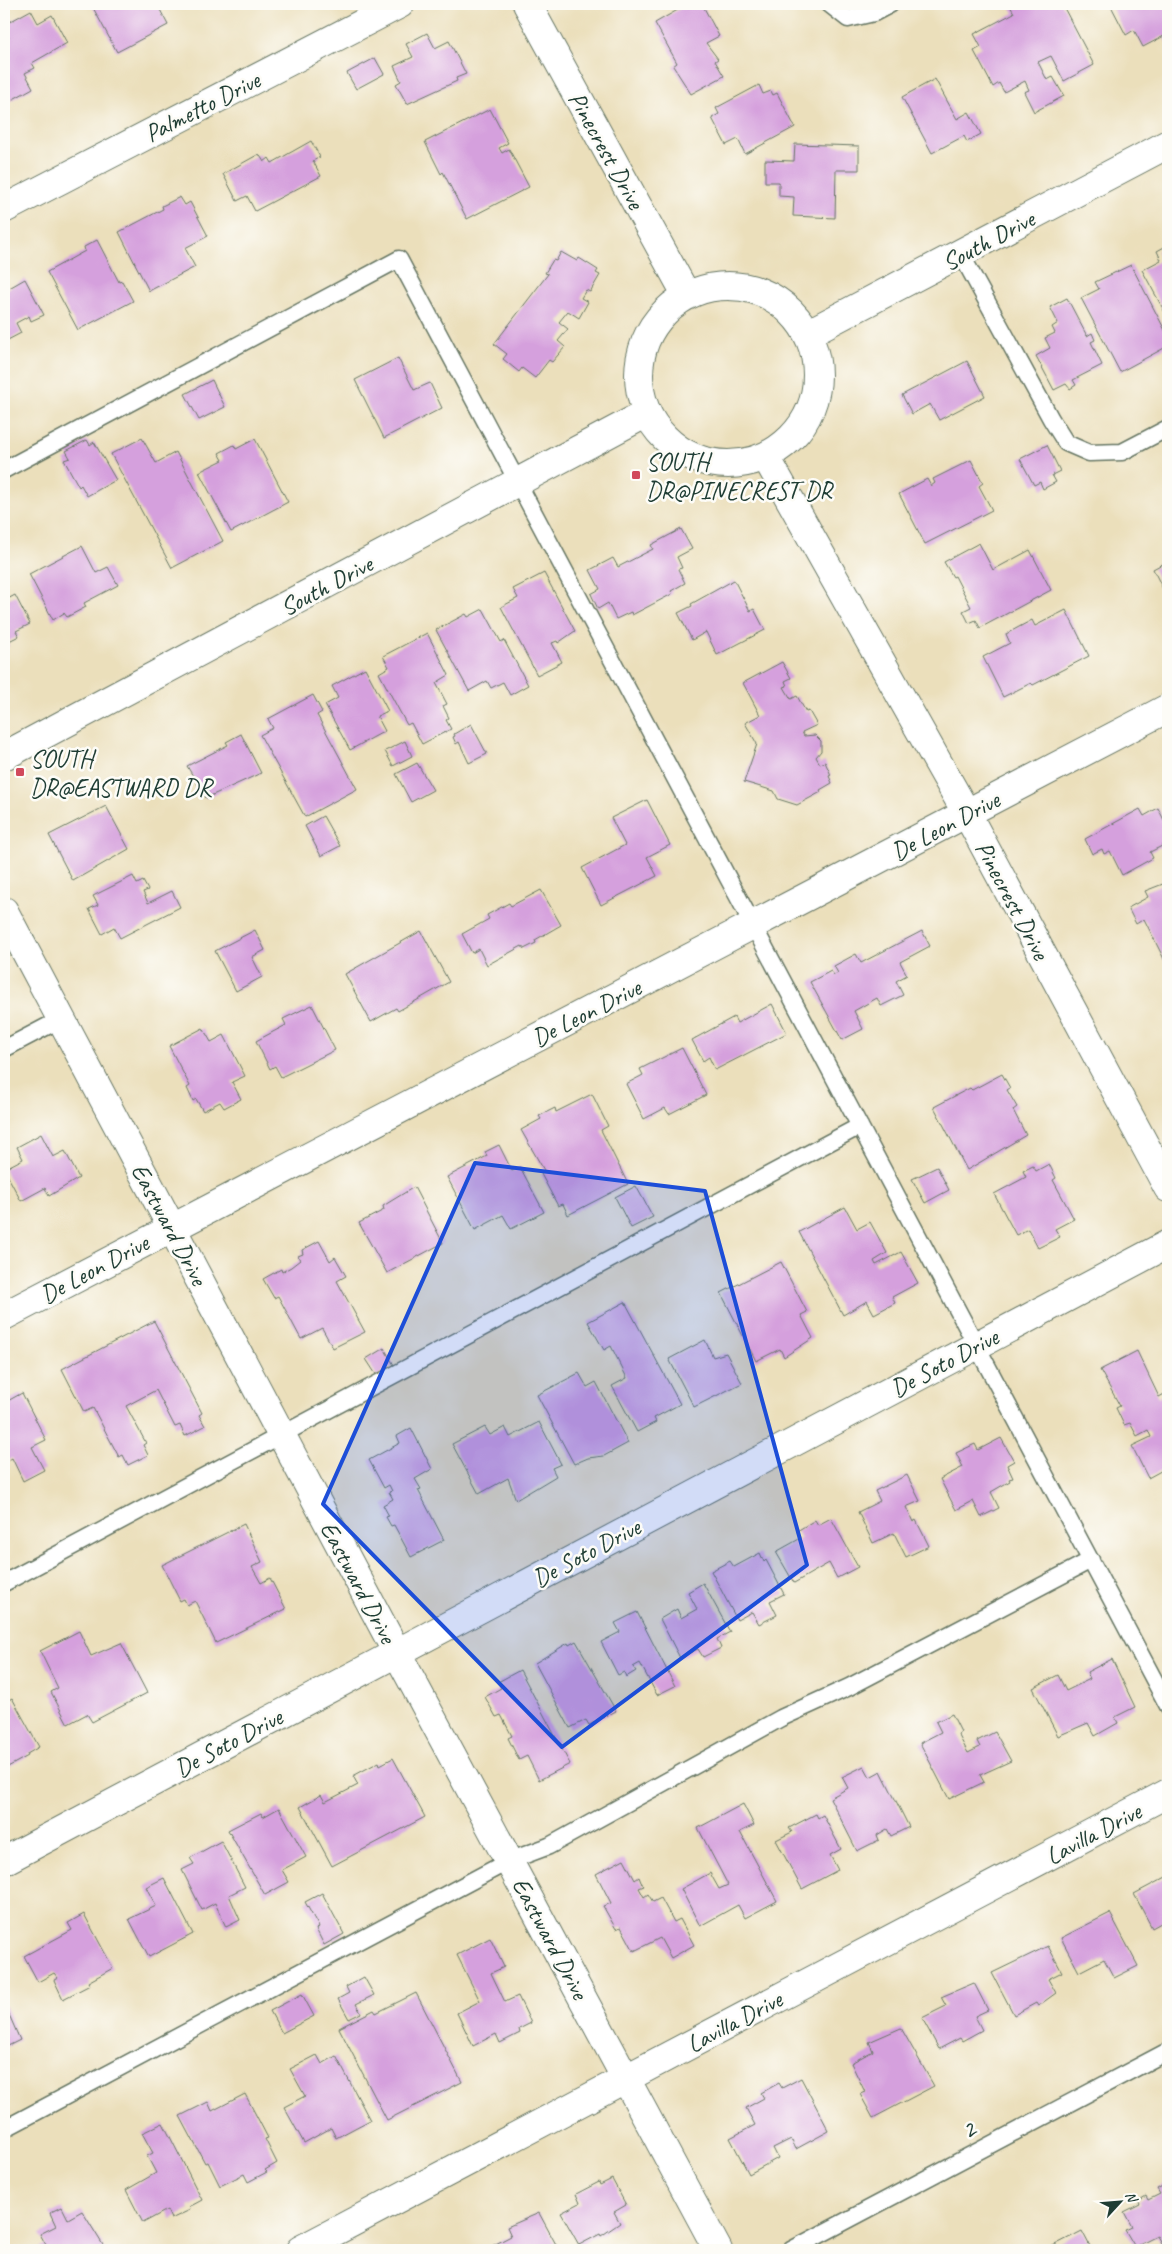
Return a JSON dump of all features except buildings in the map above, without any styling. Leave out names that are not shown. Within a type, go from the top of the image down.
[{"type":"street","name":"Palmetto Drive","points":[[4,209],[400,4]]},
{"type":"street","name":"Pinecrest Drive","points":[[527,4],[686,296]]},
{"type":"street","name":"South Drive","points":[[807,334],[1168,144]]},
{"type":"street","points":[[713,287],[741,287],[768,295],[790,311],[807,334],[816,361],[816,390],[808,417],[790,440],[766,457],[740,464],[711,464],[685,454],[663,436],[647,413],[640,387],[640,360],[643,351],[649,334],[665,312],[686,296],[713,287]]},
{"type":"street","name":"South Drive","points":[[4,756],[647,413]]},
{"type":"street","name":"Pinecrest Drive","points":[[766,457],[967,814],[1168,1188]]},
{"type":"street","name":"De Leon Drive","points":[[4,1316],[1168,708]]},
{"type":"street","name":"Eastward Drive","points":[[4,911],[396,1653],[718,2250]]},
{"type":"street","name":"De Soto Drive","points":[[4,1861],[1168,1244]]},
{"type":"street","name":"Lavilla Drive","points":[[300,2250],[1168,1793]]},
{"type":"lane","points":[[829,4],[848,19],[874,13],[891,4]]},
{"type":"lane","points":[[961,254],[1066,443],[1090,453],[1122,452],[1168,428]]},
{"type":"lane","points":[[4,470],[400,259],[860,1126],[978,1344],[1168,1706]]},
{"type":"lane","points":[[4,1049],[61,1019]]},
{"type":"lane","points":[[4,1583],[860,1126]]},
{"type":"lane","points":[[4,2128],[509,1861],[549,1846],[781,1718],[849,1686],[1091,1560]]},
{"type":"lane","name":"2","points":[[791,2250],[1168,2051]]},
{"type":"highlighted area","points":[[475,1163],[705,1191],[807,1565],[562,1747],[323,1504]]},
{"type":"place","name":"SOUTH DR@PINECREST DR","points":[[636,475]]},
{"type":"place","name":"SOUTH DR@EASTWARD DR","points":[[20,772]]}]
